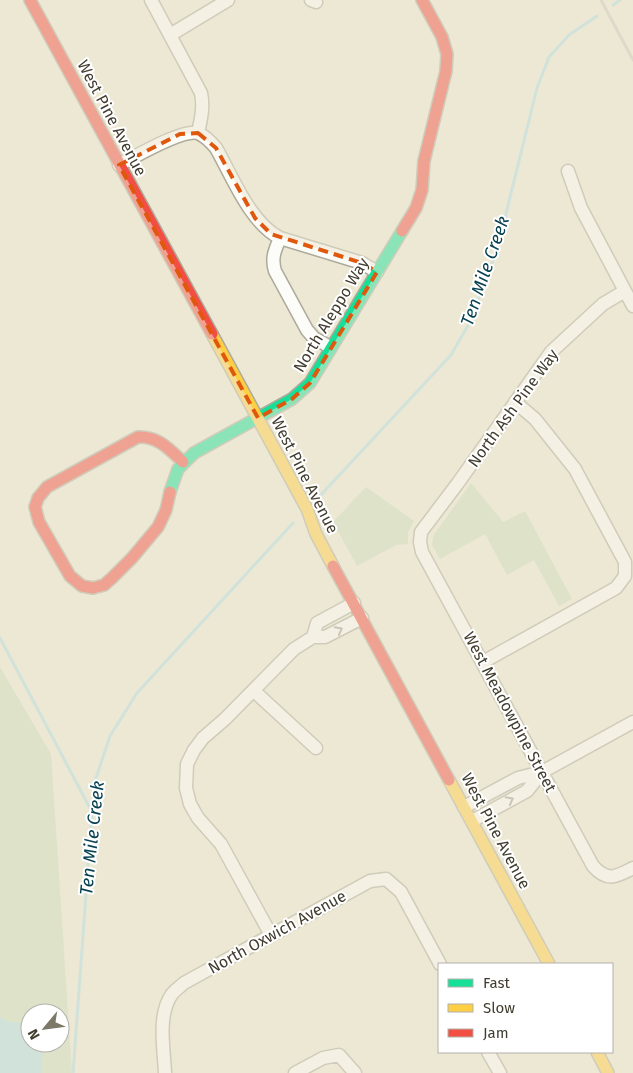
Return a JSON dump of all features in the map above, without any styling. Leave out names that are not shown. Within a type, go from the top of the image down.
[{"type":"street","name":"West Pine Avenue","points":[[30,0],[307,509],[316,534],[548,963]]},
{"type":"street","points":[[151,0],[201,93],[203,102],[198,133]]},
{"type":"street","points":[[170,35],[228,0]]},
{"type":"street","name":"North Aleppo Way","points":[[183,462],[154,438],[138,437],[47,487],[40,493],[35,508],[38,520],[70,576],[76,583],[91,588],[104,586],[155,533],[163,519],[171,484],[183,462],[194,453],[302,392],[310,383],[416,208],[422,190],[424,161],[446,71],[447,54],[442,36],[422,0]]},
{"type":"street","points":[[119,165],[180,134],[198,133],[208,139],[216,148],[255,218],[271,234],[362,263],[377,272]]},
{"type":"street","points":[[568,171],[581,208],[633,306]]},
{"type":"street","points":[[280,238],[273,255],[272,262],[275,271],[307,330],[314,338],[330,348]]},
{"type":"street","name":"North Ash Pine Way","points":[[420,542],[421,532],[551,352],[603,304],[625,291]]},
{"type":"street","points":[[483,662],[616,588],[625,576],[624,562],[575,469],[535,419],[515,402]]},
{"type":"street","name":"West Meadowpine Street","points":[[420,542],[422,552],[593,866],[607,876],[614,876],[633,868]]},
{"type":"street","points":[[313,637],[317,623],[354,602]]},
{"type":"street","points":[[272,935],[221,844],[198,818],[190,804],[186,788],[187,764],[203,738],[225,720],[294,649],[313,637],[325,637],[362,618]]},
{"type":"street","points":[[254,691],[316,748]]},
{"type":"street","points":[[464,807],[518,778],[542,772],[633,722]]},
{"type":"street","points":[[472,821],[527,791],[542,772]]},
{"type":"street","name":"North Oxwich Avenue","points":[[165,1073],[163,1020],[172,994],[184,983],[370,881],[386,879],[401,892],[439,963]]},
{"type":"street","points":[[489,1053],[500,1073]]},
{"type":"street","points":[[598,1053],[608,1073]]},
{"type":"street","points":[[294,1073],[322,1058],[339,1055],[355,1073]]},
{"type":"highlighted area","points":[[198,133],[216,148],[255,218],[271,234],[362,263],[377,272],[310,383],[292,399],[258,418],[119,165],[180,134]]},
{"type":"green space","points":[[471,483],[503,522],[525,511],[572,599],[559,606],[534,560],[507,575],[485,534],[440,559],[432,545],[433,536]]},
{"type":"green space","points":[[366,487],[414,521],[408,532],[408,544],[396,545],[357,566],[333,522]]},
{"type":"green space","points":[[0,667],[51,754],[67,1003],[20,1003],[20,1053],[70,1053],[70,1043],[72,1073],[0,1073]]},
{"type":"water","points":[[0,1017],[11,1022],[20,1023],[20,1053],[42,1053],[41,1073],[0,1073]]},
{"type":"waterway","name":"Ten Mile Creek","points":[[613,5],[620,0]]},
{"type":"waterway","name":"Ten Mile Creek","points":[[318,498],[451,355],[470,322],[497,250],[537,88],[549,57],[569,35],[597,16]]},
{"type":"waterway","name":"Ten Mile Creek","points":[[73,1073],[94,784],[110,736],[137,693],[293,523]]},
{"type":"waterway","points":[[0,638],[92,812]]},
{"type":"railway","points":[[601,0],[633,60]]},
{"type":"traffic: fast","points":[[170,492],[178,469],[194,453],[292,399],[310,383],[402,231]]},
{"type":"traffic: slow","points":[[212,334],[307,509],[316,534],[333,566]]},
{"type":"traffic: slow","points":[[449,780],[548,963]]},
{"type":"traffic: slow","points":[[598,1053],[608,1073]]},
{"type":"traffic: jam","points":[[30,0],[212,334]]},
{"type":"traffic: jam","points":[[402,231],[416,208],[422,190],[424,161],[446,71],[447,54],[442,37],[422,0]]},
{"type":"traffic: jam","points":[[170,492],[166,510],[158,527],[112,578],[104,585],[93,588],[82,586],[70,576],[39,522],[35,507],[38,498],[47,487],[138,437],[157,441],[183,462]]},
{"type":"traffic: jam","points":[[333,566],[449,780]]}]
